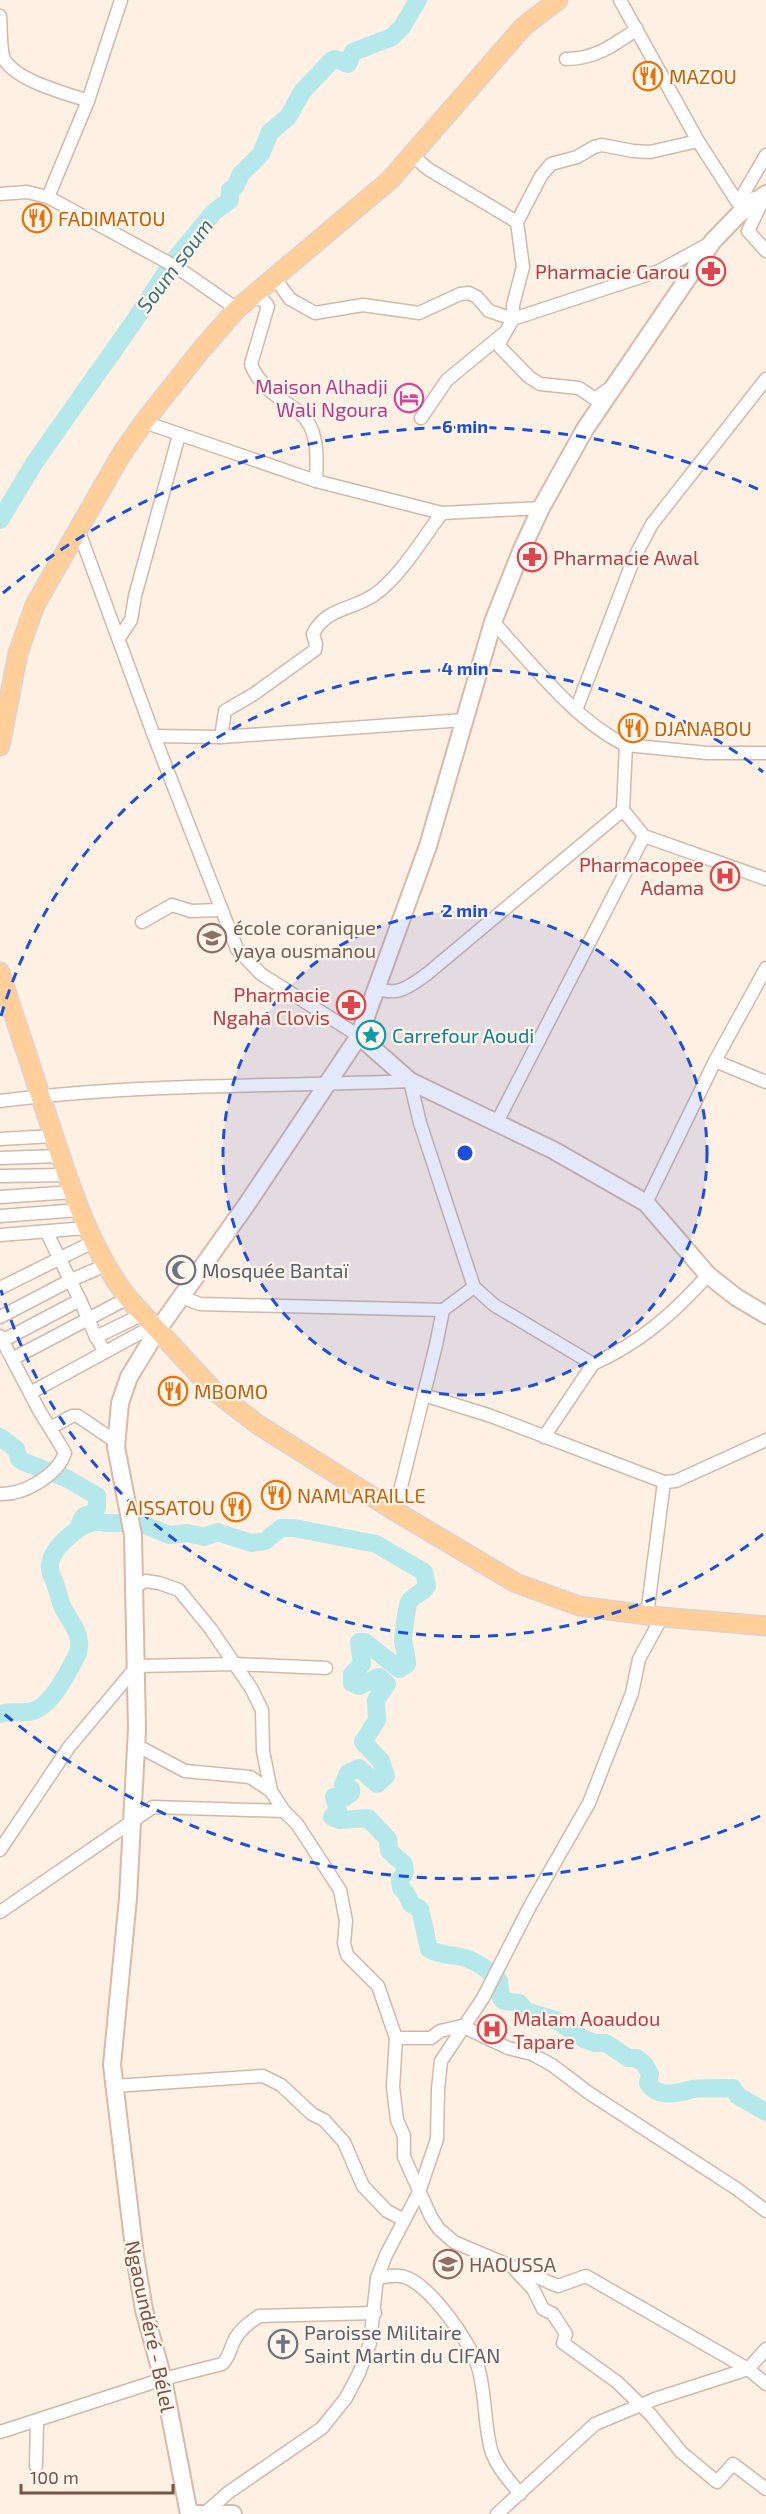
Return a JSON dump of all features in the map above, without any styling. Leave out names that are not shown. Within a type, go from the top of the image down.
[{"type":"main road","points":[[0,746],[18,654],[35,605],[122,455],[144,422],[237,309],[390,180],[523,27],[558,0]]},
{"type":"main road","name":"Ngaoundéré - Bélel","points":[[196,2514],[142,2299],[112,2065],[133,1819],[137,1666],[133,1535],[116,1442],[120,1403],[150,1324],[181,1297],[328,1085],[359,1036],[428,846],[493,622],[541,508],[585,429],[713,241],[738,215],[766,194]]},
{"type":"main road","points":[[0,972],[19,1036],[79,1210],[90,1235],[128,1298],[213,1390],[257,1424],[394,1511],[516,1583],[579,1606],[655,1616],[766,1626]]},
{"type":"main road","points":[[359,1036],[410,1081],[553,1150],[646,1203],[708,1275],[736,1297],[766,1315]]},
{"type":"main road","points":[[196,2514],[233,2514]]},
{"type":"street","points":[[48,197],[88,101],[121,0]]},
{"type":"street","points":[[620,0],[698,141],[738,204]]},
{"type":"street","points":[[0,16],[3,57],[10,66],[40,84],[88,101]]},
{"type":"street","points":[[566,59],[585,59],[614,45],[637,29]]},
{"type":"street","points":[[618,382],[595,399],[579,388],[540,384],[529,377],[500,346],[511,324],[513,305],[523,267],[517,222],[545,169],[551,164],[576,157],[602,145],[650,152],[698,141]]},
{"type":"street","points":[[738,204],[766,155]]},
{"type":"street","points":[[413,156],[428,169],[517,222]]},
{"type":"street","points":[[0,194],[27,192],[48,197],[178,268],[237,309]]},
{"type":"street","points":[[738,204],[766,194]]},
{"type":"street","points":[[766,194],[748,231],[766,251]]},
{"type":"street","points":[[421,418],[447,380],[511,324],[659,271],[713,241]]},
{"type":"street","points":[[273,277],[290,298],[315,313],[363,304],[419,313],[460,294],[469,293],[477,297],[489,311],[511,324]]},
{"type":"street","points":[[252,295],[268,306],[251,364],[253,370],[275,396],[302,415],[313,431],[317,454],[316,481]]},
{"type":"street","points":[[576,710],[634,558],[652,524],[766,379]]},
{"type":"street","points":[[144,422],[316,481],[442,513],[541,508]]},
{"type":"street","points":[[119,638],[131,620],[135,596],[178,435]]},
{"type":"street","points":[[221,736],[225,711],[254,694],[315,650],[313,634],[318,624],[328,615],[373,595],[424,539],[442,513]]},
{"type":"street","points":[[78,529],[154,736],[237,949],[261,974],[359,1036]]},
{"type":"street","points":[[493,622],[576,710],[607,736],[626,745],[706,753],[766,753]]},
{"type":"street","points":[[154,736],[221,736],[464,720]]},
{"type":"street","points":[[626,745],[623,810],[644,836],[766,879]]},
{"type":"street","points":[[377,988],[387,993],[405,990],[623,810]]},
{"type":"street","points":[[496,1124],[644,836]]},
{"type":"street","points":[[142,922],[172,905],[191,911],[221,910]]},
{"type":"street","points":[[646,1203],[715,1060],[766,968]]},
{"type":"street","points":[[715,1060],[766,1082]]},
{"type":"street","points":[[0,1101],[41,1095],[203,1086],[328,1085],[410,1081],[420,1123],[474,1287],[494,1305],[593,1364]]},
{"type":"street","points":[[0,1139],[54,1137]]},
{"type":"street","points":[[0,1158],[61,1156]]},
{"type":"street","points":[[0,1176],[67,1175]]},
{"type":"street","points":[[0,1197],[73,1192]]},
{"type":"street","points":[[0,1216],[79,1210]]},
{"type":"street","points":[[47,1233],[105,1352]]},
{"type":"street","points":[[0,1235],[47,1233],[90,1235]]},
{"type":"street","points":[[0,1288],[60,1258],[90,1235]]},
{"type":"street","points":[[0,1317],[71,1280],[106,1265]]},
{"type":"street","points":[[544,1437],[593,1364],[615,1354],[644,1336],[663,1321],[708,1275]]},
{"type":"street","points":[[181,1297],[200,1304],[442,1310],[474,1287]]},
{"type":"street","points":[[14,1358],[128,1298]]},
{"type":"street","points":[[0,1494],[22,1490],[56,1468],[65,1454],[30,1393],[14,1358],[1,1339],[81,1300]]},
{"type":"street","points":[[394,1511],[424,1395],[442,1310]]},
{"type":"street","points":[[96,1337],[150,1324]]},
{"type":"street","points":[[30,1393],[105,1352],[150,1324]]},
{"type":"street","points":[[424,1395],[491,1416],[664,1482],[676,1481],[766,1440]]},
{"type":"street","points":[[50,1428],[72,1416],[78,1416],[116,1442]]},
{"type":"street","points":[[196,2514],[322,2428],[346,2398],[359,2373],[370,2343],[377,2278],[419,2192],[437,2139],[441,2061],[462,2026],[483,1998],[530,1906],[589,1803],[632,1693],[639,1659],[655,1616],[664,1482]]},
{"type":"street","points":[[136,1586],[146,1581],[159,1582],[179,1590],[236,1664],[262,1710],[263,1751],[271,1791],[284,1811],[297,1824],[340,1890],[346,1921],[344,1942],[346,1955],[378,1986],[396,2038],[393,2060],[395,2107],[404,2136],[404,2157],[435,2223],[454,2242],[558,2286],[586,2276],[748,2369],[766,2384]]},
{"type":"street","points":[[0,1850],[69,1747],[137,1666],[236,1664],[326,1668]]},
{"type":"street","points":[[136,1745],[185,1771],[250,1777],[271,1791]]},
{"type":"street","points":[[0,1912],[153,1807],[284,1811]]},
{"type":"street","points":[[396,2038],[431,2038],[440,2031],[462,2026],[508,2048],[532,2054],[552,2064],[589,2093],[737,2189],[766,2211]]},
{"type":"street","points":[[114,2086],[263,2076],[281,2085],[312,2114],[329,2125],[347,2148],[363,2186],[387,2211],[404,2220]]},
{"type":"street","points":[[510,2266],[533,2289],[543,2308],[553,2313],[566,2334],[563,2343],[617,2382],[668,2433],[681,2452],[717,2482],[733,2464],[766,2489]]},
{"type":"street","points":[[377,2278],[402,2276],[421,2285],[433,2295],[454,2324],[478,2365],[492,2451],[502,2471],[520,2494]]},
{"type":"street","points":[[0,2432],[163,2379],[225,2362],[235,2338],[246,2325],[259,2316],[375,2313]]},
{"type":"street","points":[[497,2514],[595,2424],[640,2404],[748,2369],[766,2349]]},
{"type":"street","points":[[36,2466],[37,2421]]},
{"type":"waterway","name":"Soum soum","points":[[0,520],[35,462],[135,320],[174,260],[214,212],[230,200],[230,190],[235,187],[241,174],[261,154],[270,132],[288,117],[302,92],[332,60],[336,59],[348,64],[353,52],[392,37],[402,27],[418,0]]},
{"type":"waterway","name":"Soum soum","points":[[0,1437],[16,1449],[19,1459],[66,1478],[97,1496],[97,1508],[84,1516],[80,1523],[82,1526],[96,1521],[140,1523],[169,1535],[187,1533],[204,1537],[217,1532],[251,1543],[265,1541],[281,1528],[294,1528],[376,1544],[424,1572],[427,1586],[409,1602],[407,1609],[403,1640],[407,1664],[399,1669],[365,1642],[359,1642],[362,1664],[352,1674],[352,1683],[359,1686],[379,1677],[387,1684],[376,1700],[377,1720],[363,1742],[381,1761],[386,1776],[377,1784],[359,1768],[348,1773],[343,1785],[351,1789],[351,1793],[344,1798],[334,1797],[338,1810],[332,1817],[339,1820],[368,1818],[388,1839],[389,1851],[404,1864],[405,1872],[400,1880],[401,1888],[411,1904],[420,1909],[429,1949],[475,1962],[499,1981],[501,1998],[504,2001],[519,2003],[526,2011],[556,2020],[584,2039],[595,2043],[606,2043],[628,2058],[637,2058],[650,2074],[648,2083],[657,2091],[669,2094],[696,2089],[733,2088],[738,2096],[766,2112]]},
{"type":"waterway","points":[[0,1714],[28,1712],[44,1704],[52,1697],[78,1653],[78,1636],[63,1607],[50,1568],[51,1559],[57,1548],[82,1526]]},
{"type":"place","name":"MAZOU","points":[[648,76]]},
{"type":"place","name":"FADIMATOU","points":[[37,218]]},
{"type":"place","name":"Pharmacie Garou","points":[[711,271]]},
{"type":"place","name":"Maison Alhadji Wali Ngoura","points":[[409,398]]},
{"type":"place","name":"Pharmacie Awal","points":[[532,557]]},
{"type":"place","name":"DJANABOU","points":[[633,728]]},
{"type":"place","name":"Pharmacopee Adama","points":[[725,876]]},
{"type":"place","name":"école coranique yaya ousmanou","points":[[212,938]]},
{"type":"place","name":"Pharmacie Ngaha Clovis","points":[[351,1005]]},
{"type":"place","name":"Carrefour Aoudi","points":[[371,1035]]},
{"type":"place","name":"Mosquée Bantaï","points":[[181,1270]]},
{"type":"place","name":"MBOMO","points":[[173,1391]]},
{"type":"place","name":"NAMLARAILLE","points":[[276,1495]]},
{"type":"place","name":"AISSATOU","points":[[236,1507]]},
{"type":"place","name":"Malam Aoaudou Tapare","points":[[492,2029]]},
{"type":"place","name":"HAOUSSA","points":[[448,2264]]},
{"type":"place","name":"Paroisse Militaire Saint Martin du CIFAN","points":[[283,2344]]}]
